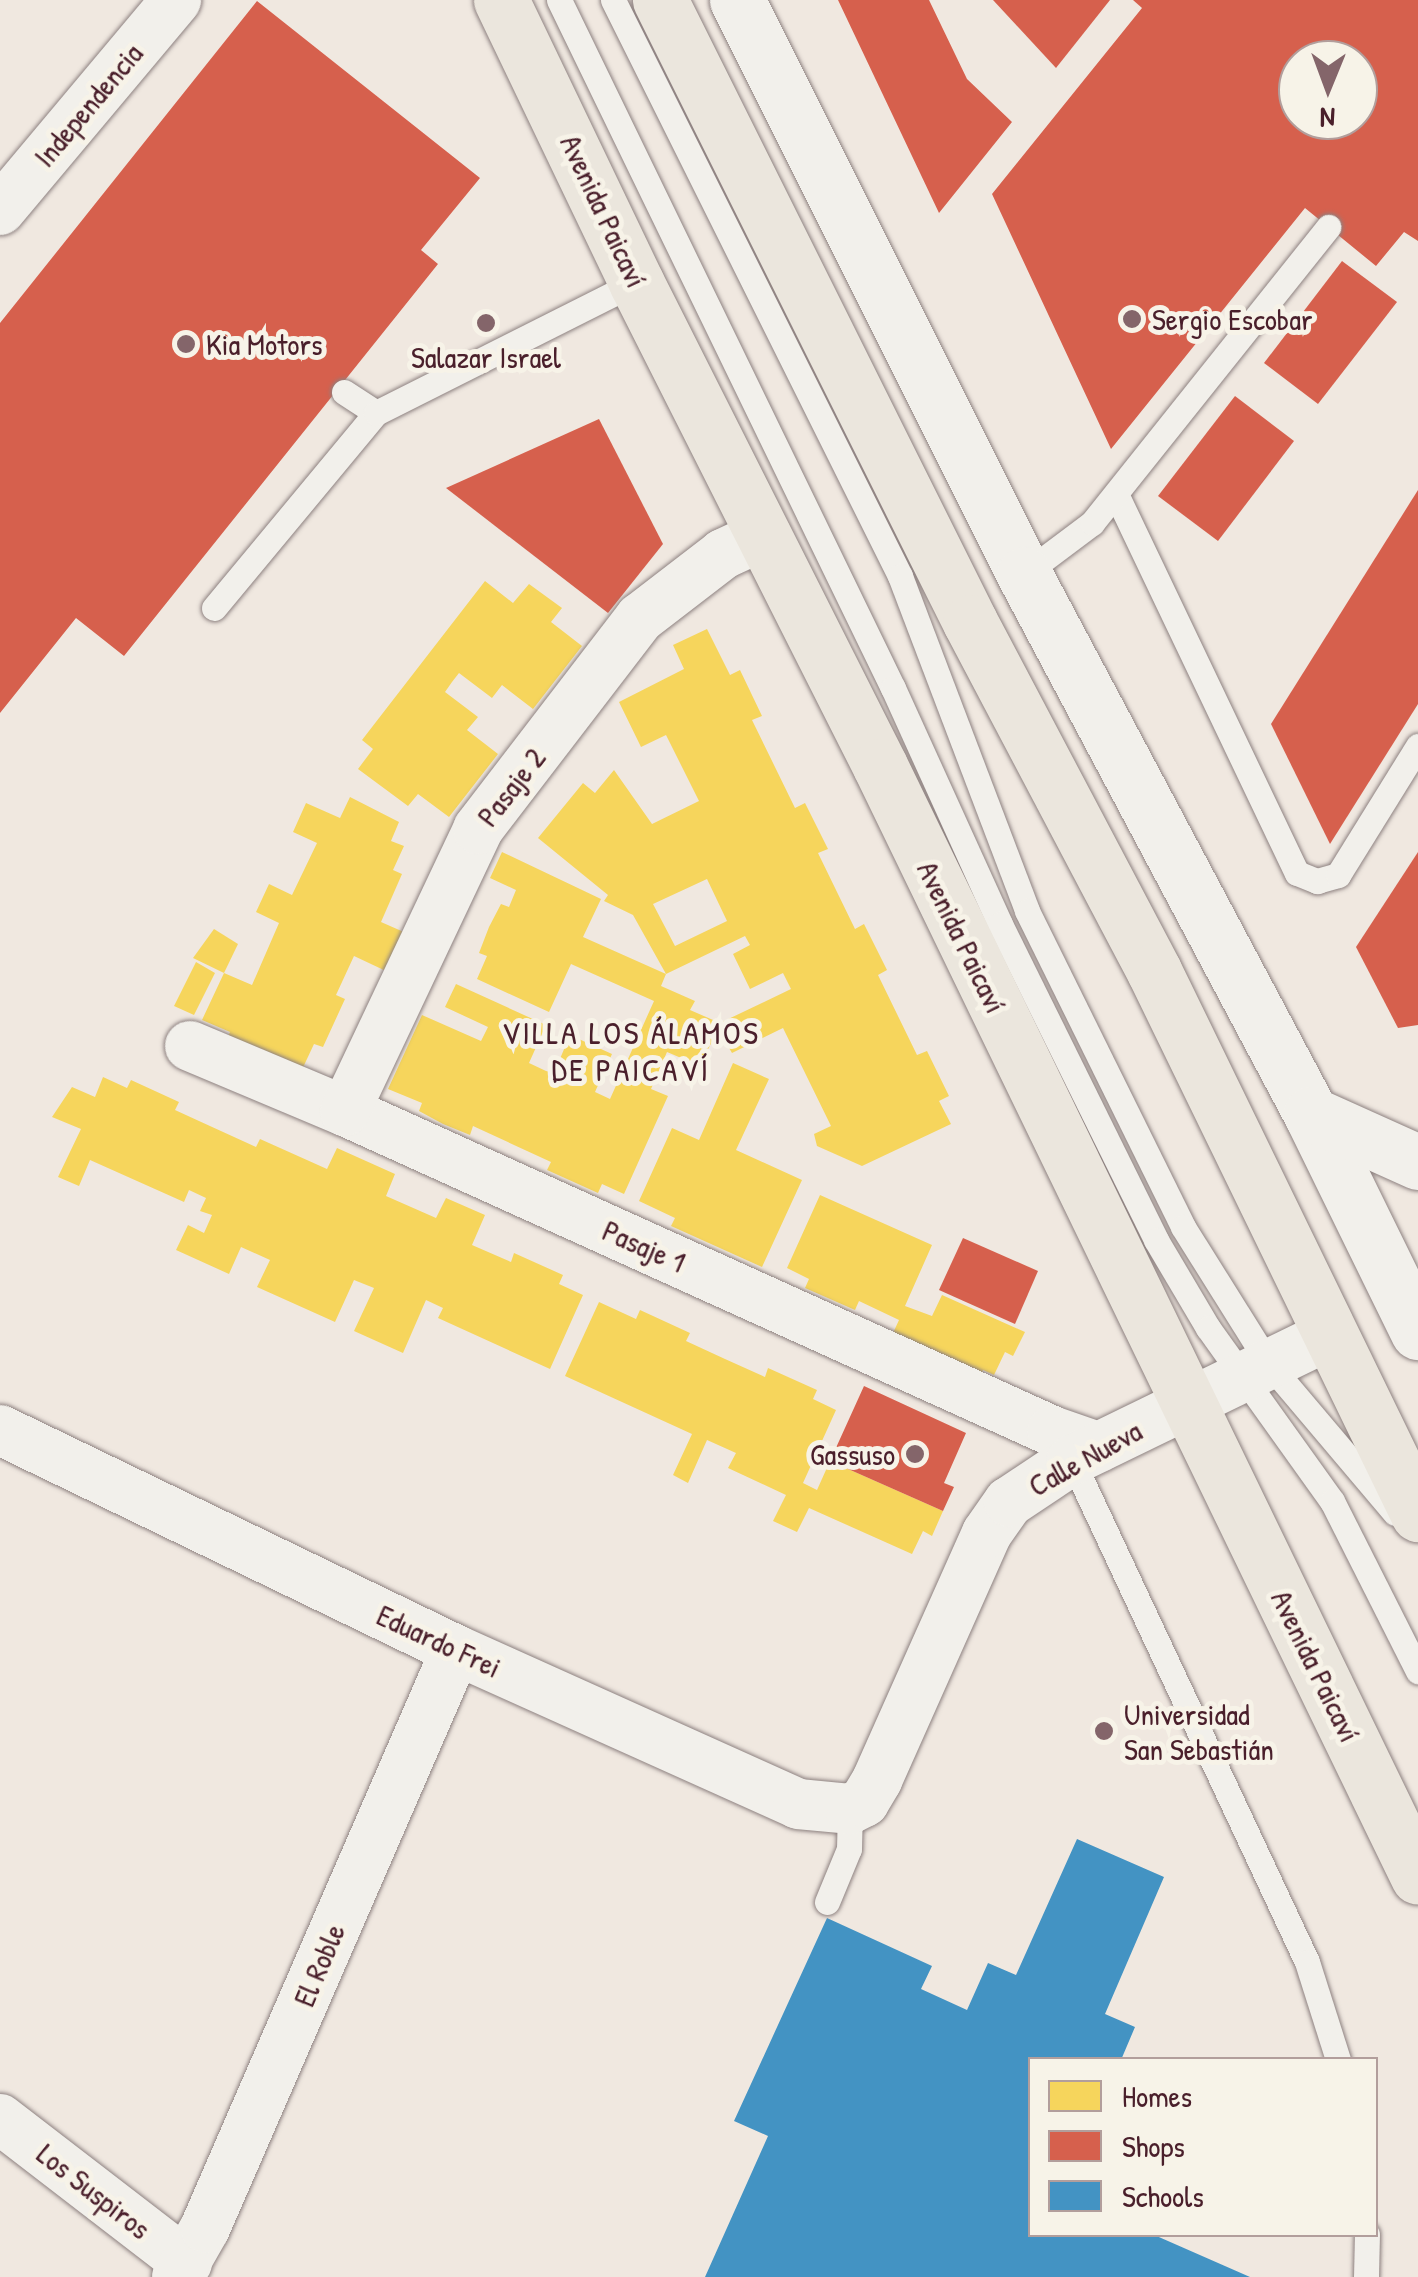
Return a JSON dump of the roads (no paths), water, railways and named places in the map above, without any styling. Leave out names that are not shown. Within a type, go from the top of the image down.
[{"type":"main road","name":"Avenida Paicaví","points":[[502,0],[636,282],[766,534],[1418,1877]]},
{"type":"main road","points":[[660,0],[970,622],[1154,971],[1418,1514]]},
{"type":"street","points":[[737,0],[1024,574],[1311,1114],[1418,1332]]},
{"type":"street","name":"Independencia","points":[[0,210],[173,1]]},
{"type":"street","name":"Pasaje 2","points":[[345,1111],[478,829],[640,618],[723,554],[766,534]]},
{"type":"street","name":"Pasaje 1","points":[[190,1046],[345,1111],[1052,1431],[1085,1454]]},
{"type":"street","points":[[1311,1114],[1418,1162]]},
{"type":"street","name":"Calle Nueva","points":[[864,1795],[987,1533],[1009,1502],[1085,1454],[1332,1334]]},
{"type":"street","name":"Eduardo Frei","points":[[0,1430],[456,1650],[798,1804],[864,1795]]},
{"type":"street","name":"El Roble","points":[[182,2270],[456,1650]]},
{"type":"street","name":"Los Suspiros","points":[[0,2119],[182,2270]]},
{"type":"lane","points":[[559,0],[893,688],[1000,924],[1139,1205],[1208,1328],[1256,1370],[1418,1540]]},
{"type":"lane","points":[[613,0],[900,576],[1027,911],[1256,1370],[1332,1500],[1418,1671]]},
{"type":"lane","points":[[1024,574],[1092,523],[1328,227]]},
{"type":"lane","points":[[214,608],[376,413],[636,282]]},
{"type":"lane","points":[[344,392],[376,413]]},
{"type":"lane","points":[[1116,494],[1297,873],[1317,881],[1338,875],[1418,746]]},
{"type":"lane","points":[[1085,1454],[1308,1962],[1337,2057]]},
{"type":"lane","points":[[827,1902],[849,1849],[864,1795]]},
{"type":"lane","points":[[1366,2277],[1367,2237]]},
{"type":"place","name":"Sergio Escobar","points":[[1132,319]]},
{"type":"place","name":"Salazar Israel","points":[[486,323]]},
{"type":"place","name":"Kia Motors","points":[[186,344]]},
{"type":"place","name":"Gassuso","points":[[915,1454]]},
{"type":"place","name":"Universidad San Sebastián","points":[[1104,1731]]},
{"type":"district","name":"VILLA LOS ÁLAMOS DE PAICAVÍ","points":[[631,1052]]}]
